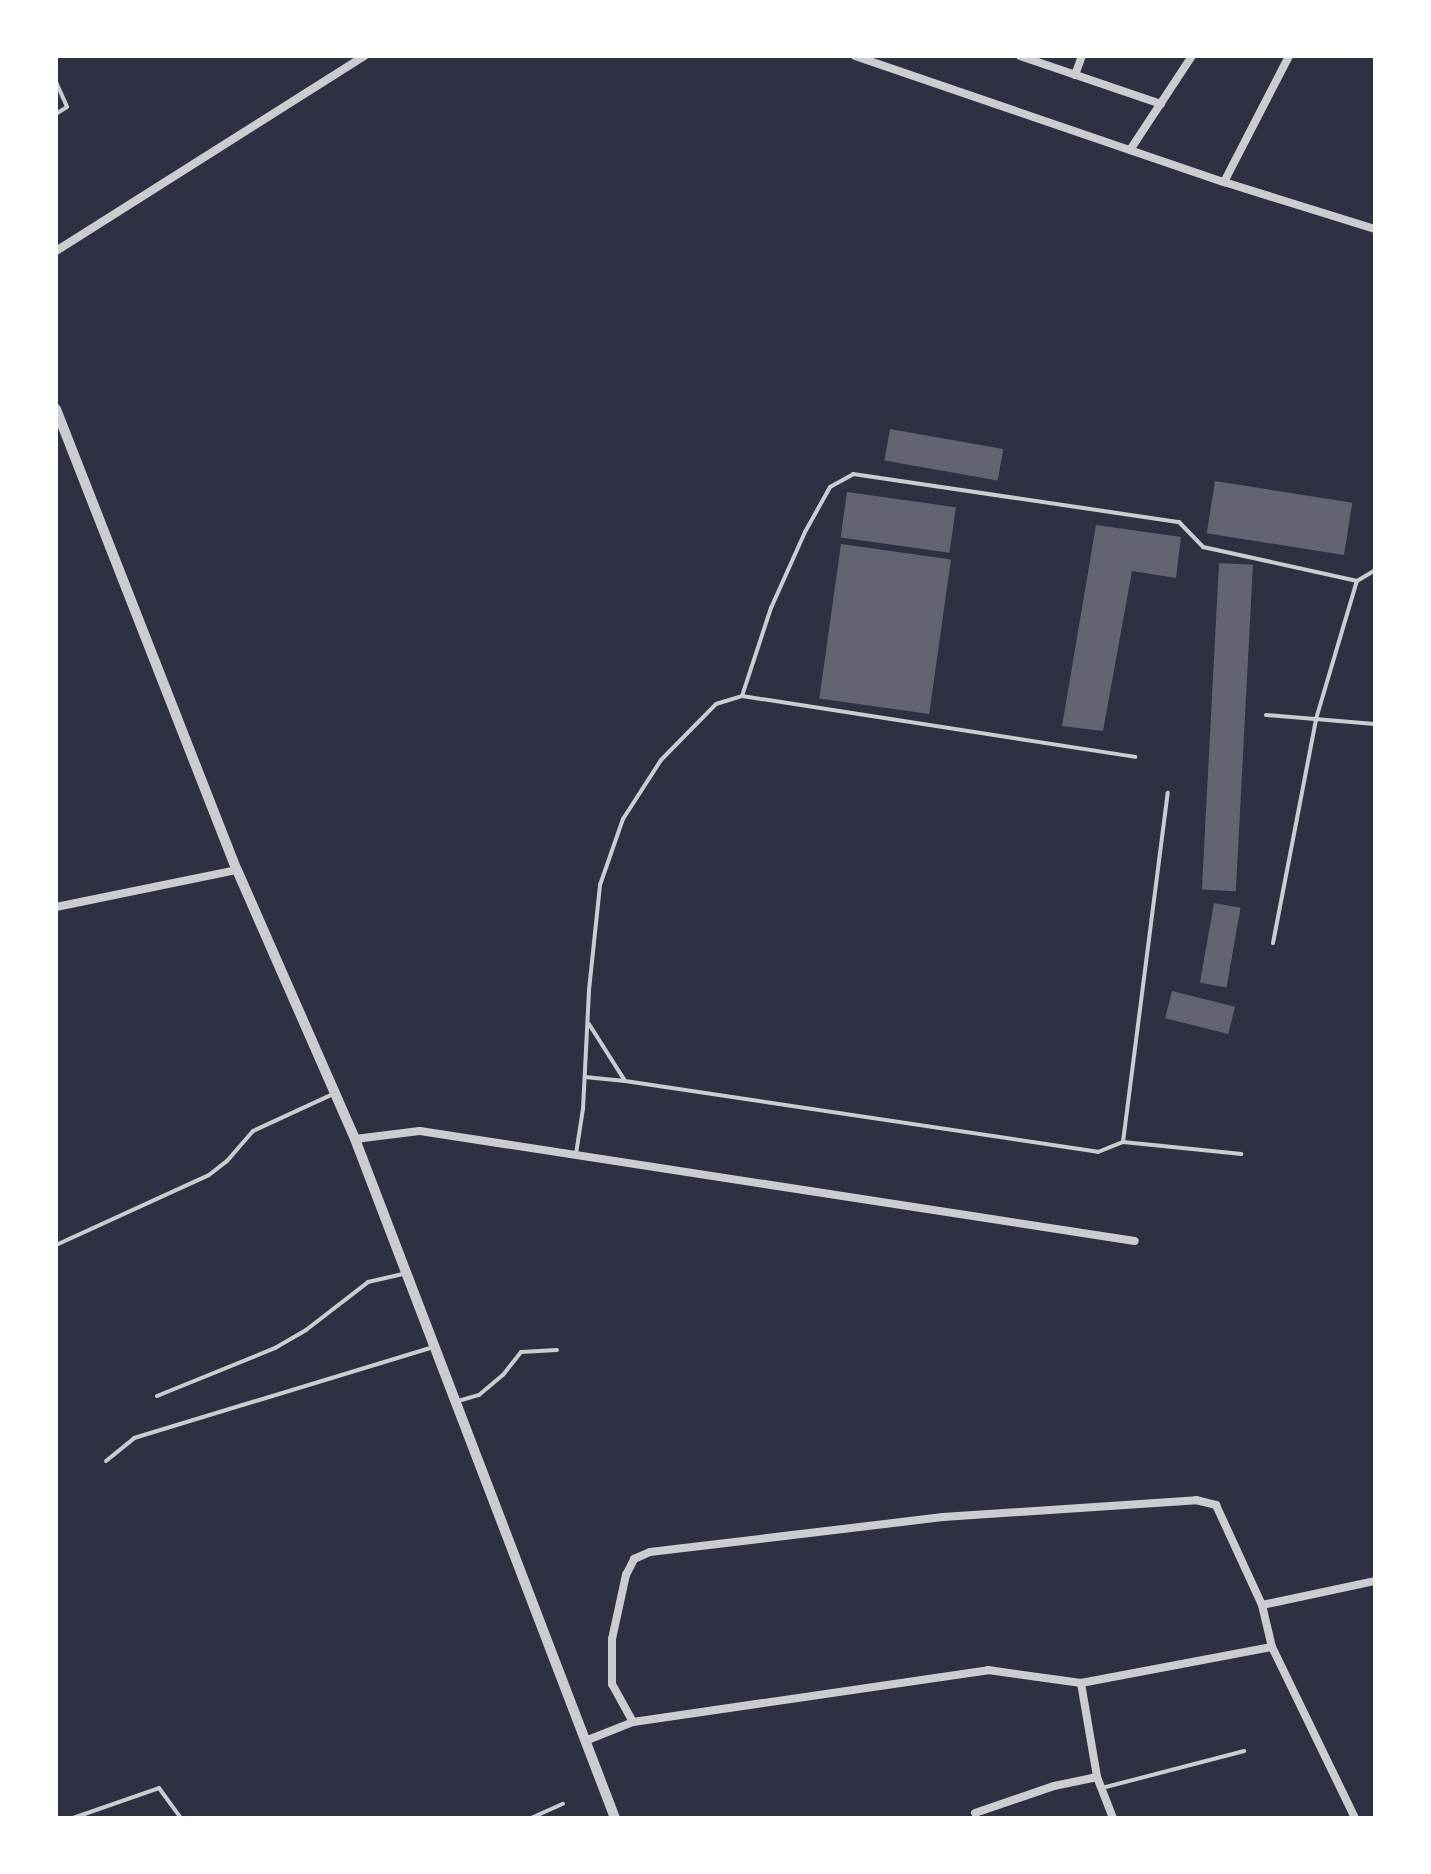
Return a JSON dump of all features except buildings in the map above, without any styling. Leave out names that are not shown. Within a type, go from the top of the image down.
[{"type":"street","points":[[56,251],[364,56]]},
{"type":"street","points":[[855,56],[1224,182],[1375,229]]},
{"type":"street","points":[[1020,56],[1161,104]]},
{"type":"street","points":[[1075,75],[1082,56]]},
{"type":"street","points":[[1130,150],[1192,56]]},
{"type":"street","points":[[1224,182],[1289,56]]},
{"type":"street","points":[[56,409],[237,870],[355,1139],[615,1818]]},
{"type":"street","points":[[56,907],[237,870]]},
{"type":"street","points":[[355,1139],[420,1131],[1135,1241]]},
{"type":"street","points":[[633,1722],[612,1684],[612,1639],[626,1575],[634,1559],[650,1552],[943,1517],[1196,1500],[1216,1505],[1262,1605],[1272,1647],[1355,1818]]},
{"type":"street","points":[[1262,1605],[1375,1581]]},
{"type":"street","points":[[585,1741],[633,1722],[988,1670],[1081,1683],[1272,1647]]},
{"type":"street","points":[[1081,1683],[1097,1777],[1113,1818]]},
{"type":"street","points":[[975,1813],[1054,1786],[1097,1777]]},
{"type":"lane","points":[[56,82],[67,107],[56,114]]},
{"type":"lane","points":[[742,696],[771,608],[805,532],[830,487],[853,474],[1179,522],[1203,547],[1357,581]]},
{"type":"lane","points":[[1273,943],[1316,719],[1357,581],[1375,570]]},
{"type":"lane","points":[[576,1154],[600,885],[623,819],[661,760],[716,704],[742,696],[1135,757]]},
{"type":"lane","points":[[1266,715],[1375,724]]},
{"type":"lane","points":[[1123,1142],[1168,793]]},
{"type":"lane","points":[[588,1022],[625,1081]]},
{"type":"lane","points":[[585,1077],[1098,1152],[1123,1142],[1241,1154]]},
{"type":"lane","points":[[56,1245],[209,1175],[253,1131],[335,1093]]},
{"type":"lane","points":[[157,1396],[275,1348],[306,1330],[368,1282],[406,1273]]},
{"type":"lane","points":[[106,1461],[134,1438],[435,1347]]},
{"type":"lane","points":[[456,1402],[479,1395],[503,1375],[521,1352],[557,1350]]},
{"type":"lane","points":[[1102,1788],[1244,1751]]},
{"type":"lane","points":[[73,1818],[159,1788],[181,1818]]},
{"type":"lane","points":[[531,1818],[563,1804]]}]
